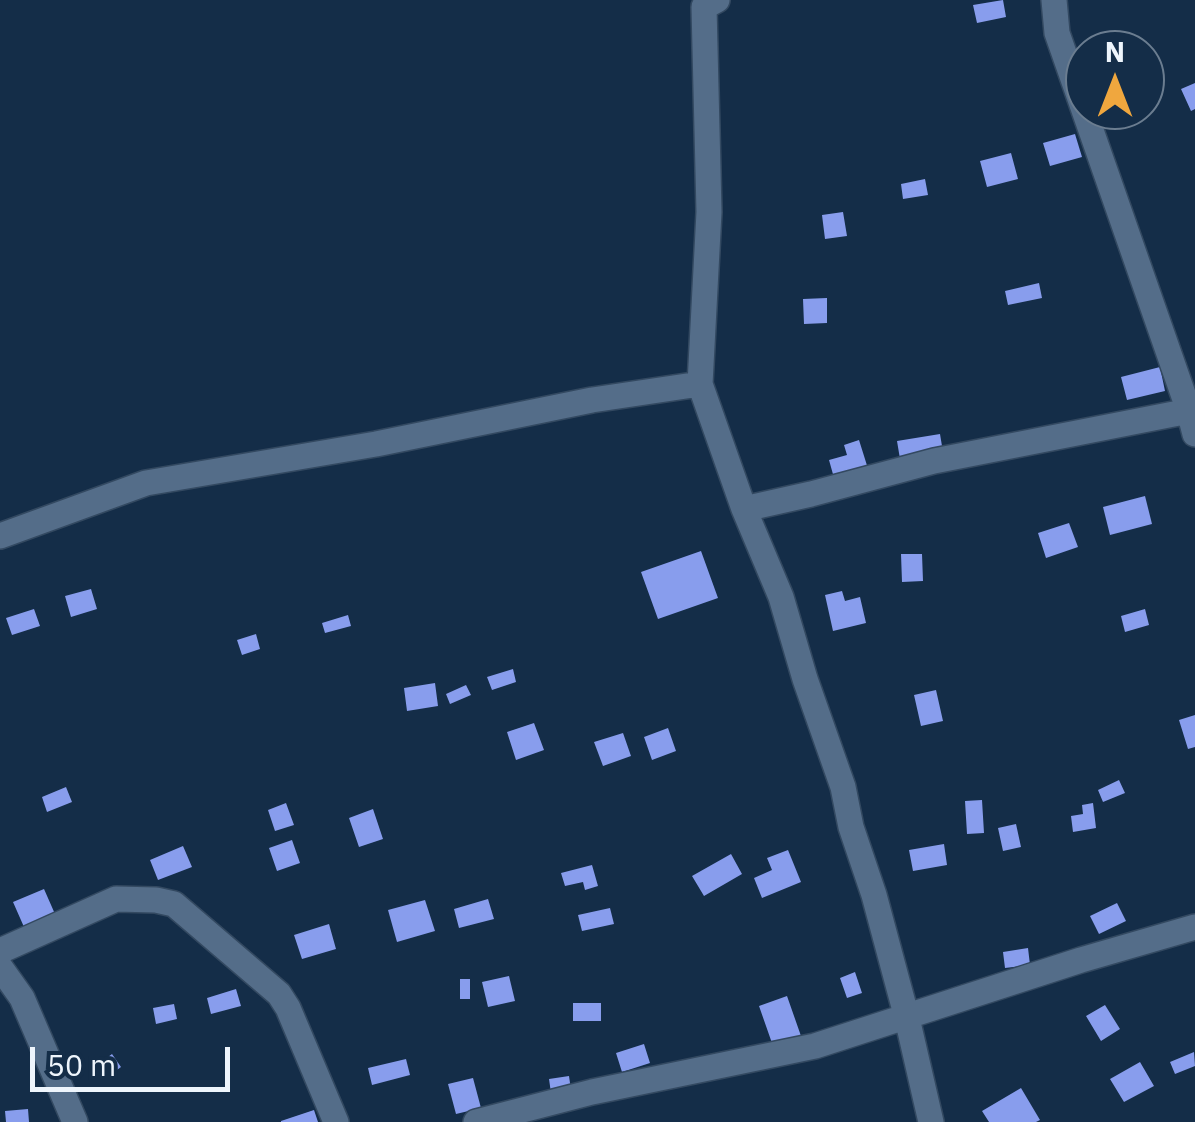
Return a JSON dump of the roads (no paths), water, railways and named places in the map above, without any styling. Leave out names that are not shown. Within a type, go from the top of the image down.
[{"type":"street","points":[[717,0],[704,7],[709,212],[700,384],[744,509],[781,597],[843,787],[851,827],[908,1018],[930,1122]]},
{"type":"street","points":[[744,509],[934,461],[1192,422],[1057,33],[1054,0]]},
{"type":"street","points":[[0,536],[146,484],[376,444],[592,400],[700,384]]},
{"type":"street","points":[[0,951],[116,899],[174,904],[279,994],[336,1122]]},
{"type":"street","points":[[476,1122],[592,1092],[815,1046],[1195,927]]},
{"type":"street","points":[[0,967],[22,998],[75,1122]]}]
